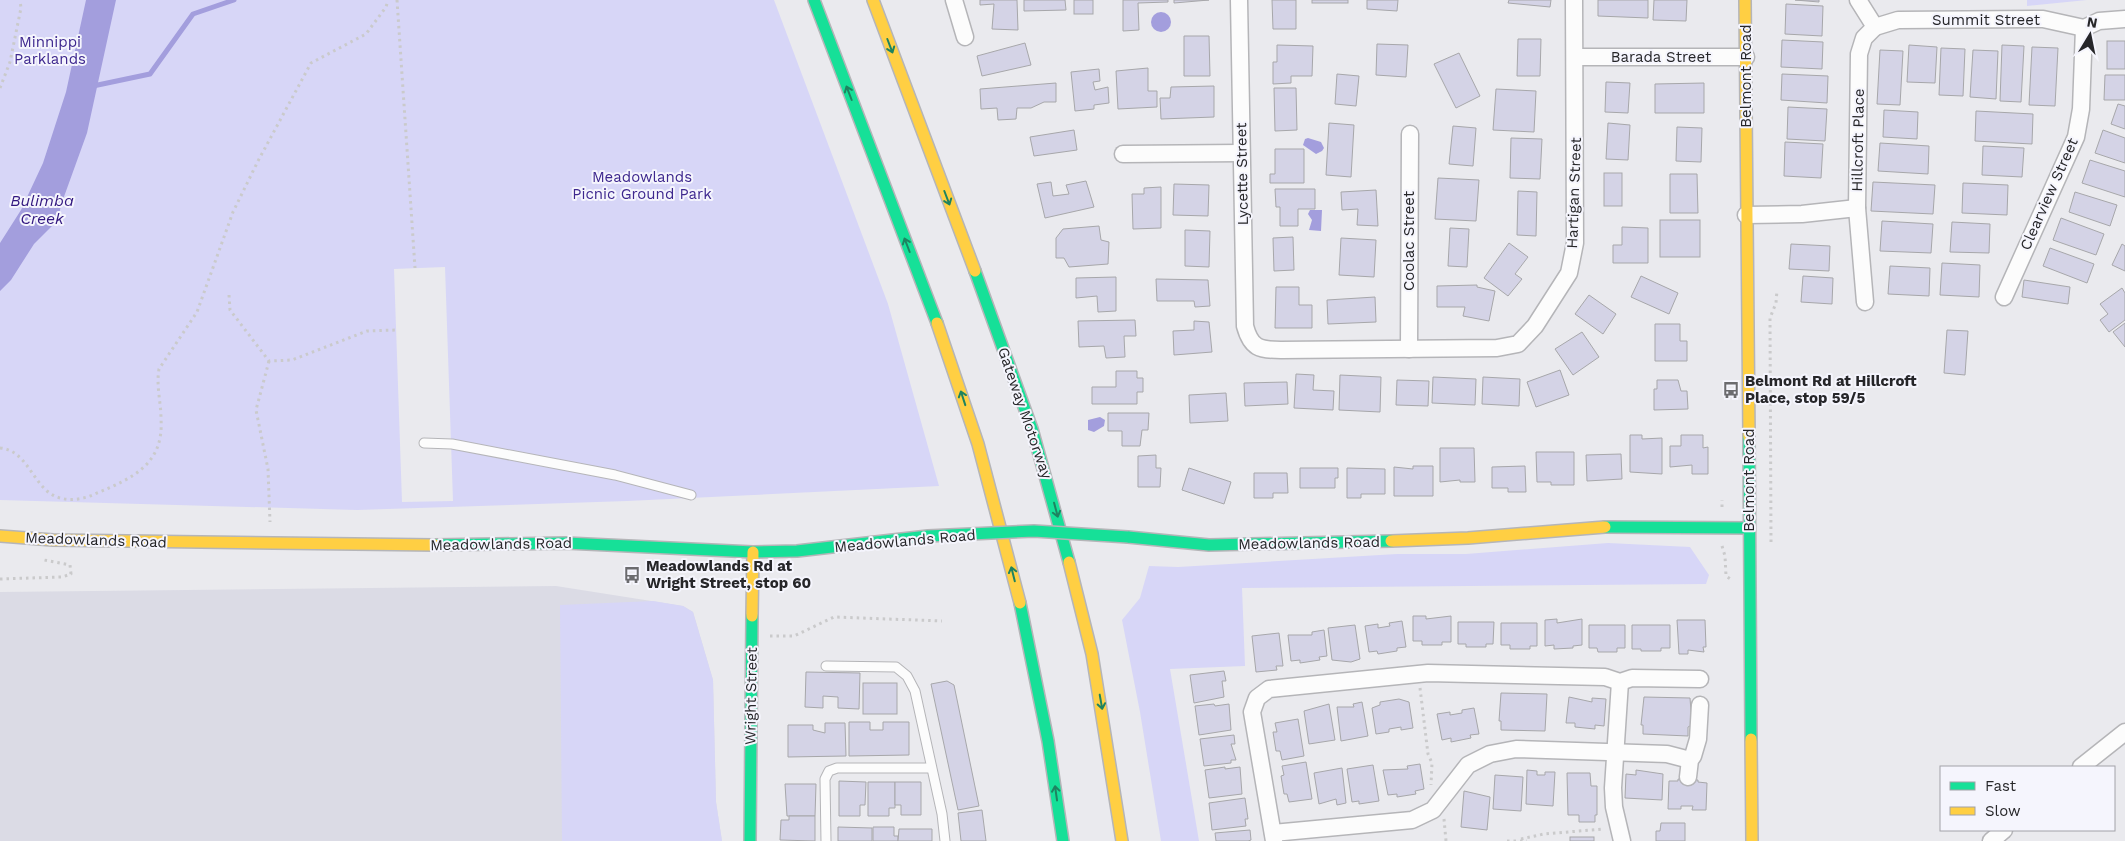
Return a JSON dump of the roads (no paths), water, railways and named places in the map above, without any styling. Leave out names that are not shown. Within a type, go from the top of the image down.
[{"type":"main road","points":[[814,0],[947,351],[978,444],[1011,565],[1036,674],[1052,761],[1063,841]]},
{"type":"main road","name":"Gateway Motorway","points":[[873,0],[985,298],[1032,429],[1053,498],[1092,654],[1122,841]]},
{"type":"main road","name":"Belmont Road","points":[[1745,0],[1752,841]]},
{"type":"main road","name":"Meadowlands Road","points":[[0,536],[53,540],[250,543],[429,545],[566,543],[753,552],[797,551],[928,536],[1034,531],[1128,537],[1209,545],[1468,538],[1597,527],[1749,528]]},
{"type":"main road","name":"Wright Street","points":[[750,841],[753,552]]},
{"type":"street","points":[[954,0],[965,37]]},
{"type":"street","name":"Lycette Street","points":[[1239,0],[1245,326],[1248,338],[1255,346]]},
{"type":"street","name":"Hartigan Street","points":[[1255,346],[1266,350],[1497,348],[1518,344],[1536,326],[1569,273],[1575,243],[1576,58],[1574,0]]},
{"type":"street","points":[[1858,0],[1875,26]]},
{"type":"street","name":"Summit Street","points":[[1875,26],[1898,20],[2043,19],[2084,28]]},
{"type":"street","points":[[2084,28],[2099,20],[2125,19]]},
{"type":"street","name":"Hillcroft Place","points":[[1746,215],[1802,214],[1857,208],[1859,54],[1864,38],[1875,26]]},
{"type":"street","name":"Clearview Street","points":[[2004,297],[2076,137],[2081,109],[2084,28]]},
{"type":"street","name":"Barada Street","points":[[1576,58],[1746,57]]},
{"type":"street","name":"Coolac Street","points":[[1409,349],[1410,134]]},
{"type":"street","points":[[1123,154],[1241,152]]},
{"type":"street","points":[[1857,208],[1865,302]]},
{"type":"street","points":[[1690,760],[1667,754],[1516,749],[1490,754],[1468,765],[1439,804],[1424,816],[1412,820],[1273,837],[1252,712],[1257,698],[1269,690],[1419,674],[1605,677],[1620,682],[1632,678],[1700,680]]},
{"type":"street","points":[[1620,682],[1613,798],[1620,834]]},
{"type":"street","points":[[1688,777],[1690,760],[1698,739],[1700,705]]},
{"type":"street","points":[[2082,766],[2125,732]]},
{"type":"street","points":[[1991,841],[2003,831]]},
{"type":"lane","points":[[424,443],[452,444],[615,475],[691,495]]},
{"type":"lane","points":[[826,666],[896,667],[907,676],[915,691],[942,814],[945,841]]},
{"type":"lane","points":[[826,841],[825,779],[829,771],[837,768],[931,768]]},
{"type":"water","name":"Bulimba Creek","points":[[86,0],[116,0],[87,133],[61,205],[58,220],[34,244],[11,280],[0,291],[0,243],[21,210],[43,163],[66,92]]},
{"type":"water","points":[[1161,12],[1168,15],[1171,22],[1168,29],[1161,32],[1154,29],[1151,22],[1154,15]]},
{"type":"water","points":[[1308,138],[1321,142],[1324,148],[1322,151],[1316,154],[1303,145],[1305,139]]},
{"type":"water","points":[[1310,210],[1322,210],[1321,231],[1309,230],[1312,220],[1308,214]]},
{"type":"water","points":[[1100,417],[1105,420],[1104,426],[1094,432],[1088,430],[1088,420]]},
{"type":"waterway","points":[[93,86],[150,74],[193,14],[234,0]]},
{"type":"place","name":"Belmont Rd at Hillcroft Place, stop 59/5","points":[[1731,390]]},
{"type":"place","name":"Meadowlands Rd at Wright Street, stop 60","points":[[632,575]]},
{"type":"park label","name":"Minnippi Parklands","points":[[50,50]]},
{"type":"park label","name":"Meadowlands Picnic Ground Park","points":[[642,186]]}]
